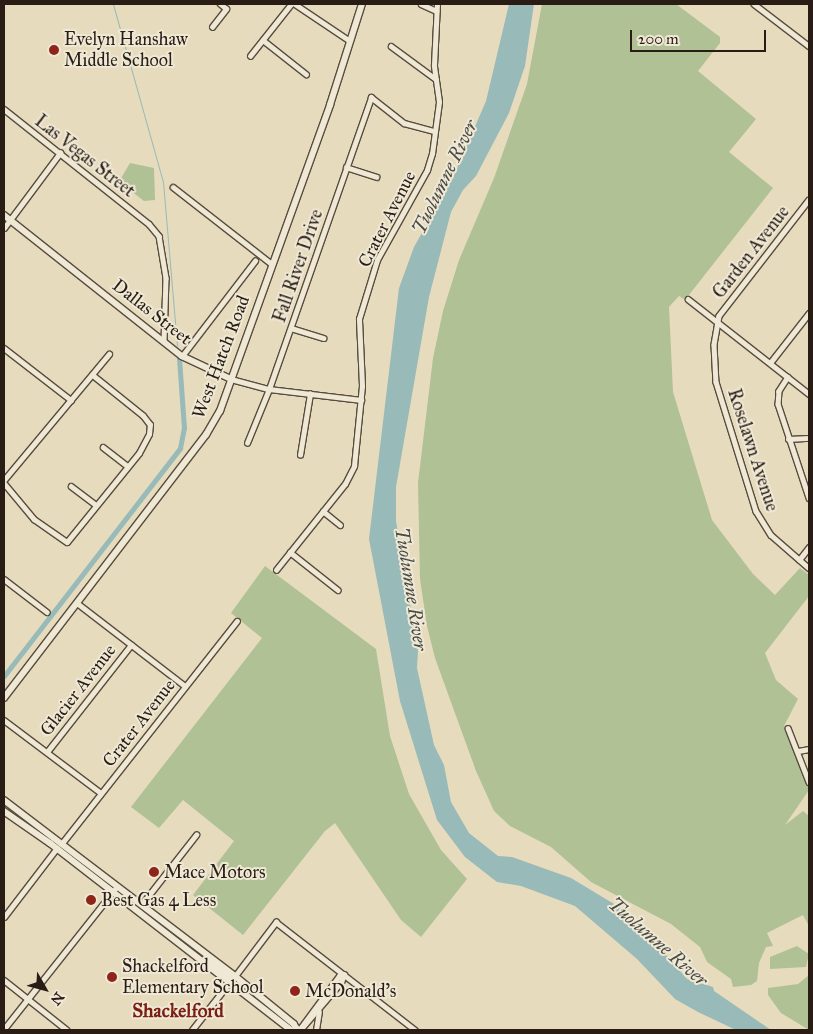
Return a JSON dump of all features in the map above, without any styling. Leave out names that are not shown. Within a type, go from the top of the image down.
[{"type":"main road","name":"West Hatch Road","points":[[4,698],[206,435],[230,379],[272,264],[362,4]]},
{"type":"main road","name":"Dallas Street","points":[[4,215],[182,356],[230,379]]},
{"type":"main road","points":[[4,800],[94,866],[235,976],[299,1030]]},
{"type":"main road","points":[[4,811],[57,848],[292,1030]]},
{"type":"main road","points":[[28,828],[54,841],[63,842]]},
{"type":"main road","points":[[57,848],[65,849],[94,866]]},
{"type":"main road","points":[[196,957],[227,976],[235,976]]},
{"type":"street","points":[[212,27],[226,9],[220,4]]},
{"type":"street","points":[[250,56],[291,4]]},
{"type":"street","points":[[295,4],[350,41]]},
{"type":"street","points":[[421,4],[437,10]]},
{"type":"street","name":"Crater Avenue","points":[[276,570],[349,478],[354,466],[361,400],[359,319],[381,252],[427,170],[439,102],[436,78],[437,4]]},
{"type":"street","points":[[754,4],[809,46]]},
{"type":"street","points":[[263,40],[306,74]]},
{"type":"street","points":[[390,46],[436,78]]},
{"type":"street","name":"Fall River Drive","points":[[247,443],[291,328],[371,97],[404,123],[433,131]]},
{"type":"street","name":"Las Vegas Street","points":[[4,110],[149,224],[159,236],[164,259],[164,340]]},
{"type":"street","points":[[4,228],[60,153]]},
{"type":"street","points":[[346,167],[376,178]]},
{"type":"street","points":[[173,188],[272,264]]},
{"type":"street","name":"Garden Avenue","points":[[717,322],[809,200]]},
{"type":"street","points":[[182,356],[255,261]]},
{"type":"street","points":[[688,299],[809,394]]},
{"type":"street","points":[[770,363],[809,313]]},
{"type":"street","name":"Roselawn Avenue","points":[[717,322],[714,345],[716,382],[752,502],[771,535],[809,568]]},
{"type":"street","points":[[291,328],[323,338]]},
{"type":"street","points":[[4,348],[71,400]]},
{"type":"street","points":[[92,375],[138,411],[150,425],[142,447],[67,542],[34,519],[4,479],[109,354]]},
{"type":"street","points":[[788,377],[777,399],[788,439],[809,498]]},
{"type":"street","name":"Dallas Street","points":[[230,379],[269,389],[361,400]]},
{"type":"street","points":[[300,455],[310,394]]},
{"type":"street","points":[[788,439],[809,438]]},
{"type":"street","points":[[103,448],[127,466]]},
{"type":"street","points":[[71,486],[96,505]]},
{"type":"street","points":[[323,511],[340,524]]},
{"type":"street","points":[[799,560],[809,547]]},
{"type":"street","points":[[290,552],[338,590]]},
{"type":"street","points":[[4,579],[47,612]]},
{"type":"street","points":[[77,603],[185,686]]},
{"type":"street","name":"Crater Avenue","points":[[63,842],[237,621]]},
{"type":"street","name":"Glacier Avenue","points":[[47,752],[131,645]]},
{"type":"street","points":[[4,720],[101,793]]},
{"type":"street","points":[[788,728],[809,782]]},
{"type":"street","points":[[798,752],[809,749]]},
{"type":"street","points":[[142,904],[196,835]]},
{"type":"street","points":[[4,917],[57,848]]},
{"type":"street","points":[[4,1029],[118,885]]},
{"type":"street","points":[[235,976],[276,922],[414,1030]]},
{"type":"street","points":[[299,1030],[320,1010],[344,975]]},
{"type":"street","points":[[299,1030],[339,976],[344,975]]},
{"type":"street","points":[[4,980],[67,1030]]},
{"type":"street","points":[[192,1030],[229,983]]},
{"type":"street","points":[[316,1030],[320,1010]]},
{"type":"green space","points":[[542,4],[676,4],[720,37],[720,43],[698,71],[756,119],[729,152],[773,188],[685,300],[679,296],[669,307],[673,392],[712,520],[753,574],[775,595],[800,568],[809,575],[809,596],[765,653],[776,680],[798,699],[784,726],[809,790],[785,825],[803,811],[809,816],[809,926],[803,915],[767,933],[773,946],[766,947],[759,963],[757,981],[751,985],[733,987],[731,979],[707,962],[700,947],[671,924],[591,882],[551,847],[510,826],[494,811],[476,771],[435,658],[427,626],[420,579],[418,483],[433,358],[443,311],[459,260],[494,178],[527,84]]},
{"type":"green space","points":[[130,163],[154,168],[155,200],[144,201],[122,184],[120,180]]},
{"type":"green space","points":[[265,566],[376,649],[390,736],[409,794],[441,850],[467,879],[421,937],[401,920],[335,823],[325,831],[243,935],[193,895],[234,841],[183,800],[159,828],[131,807],[262,638],[231,613]]},
{"type":"green space","points":[[797,946],[809,954],[806,967],[770,969],[770,957]]},
{"type":"green space","points":[[809,975],[809,1030],[781,1013],[768,995],[768,988],[798,984]]},
{"type":"water","points":[[509,4],[534,4],[525,66],[509,113],[476,176],[463,190],[451,212],[429,297],[396,487],[396,521],[418,651],[417,668],[434,745],[444,765],[451,802],[469,833],[498,856],[512,857],[571,878],[624,910],[627,917],[654,935],[662,950],[687,979],[713,987],[714,991],[771,1030],[736,1030],[675,999],[637,959],[575,906],[521,886],[497,882],[465,857],[437,820],[400,701],[369,539],[399,288],[414,247],[453,178],[486,101]]},
{"type":"waterway","points":[[113,4],[163,182],[177,345]]},
{"type":"waterway","points":[[4,676],[180,448],[184,428],[179,358]]},
{"type":"place","name":"Evelyn Hanshaw Middle School","points":[[54,50]]},
{"type":"place","name":"Mace Motors","points":[[154,872]]},
{"type":"place","name":"Best Gas 4 Less","points":[[91,900]]},
{"type":"place","name":"Shackelford Elementary School","points":[[112,977]]},
{"type":"place","name":"McDonald's","points":[[295,991]]},
{"type":"district","name":"Shackelford","points":[[178,1011]]},
{"type":"water label","name":"Tuolumne River","points":[[445,177]]},
{"type":"water label","name":"Tuolumne River","points":[[411,589]]},
{"type":"water label","name":"Tuolumne River","points":[[658,942]]}]
